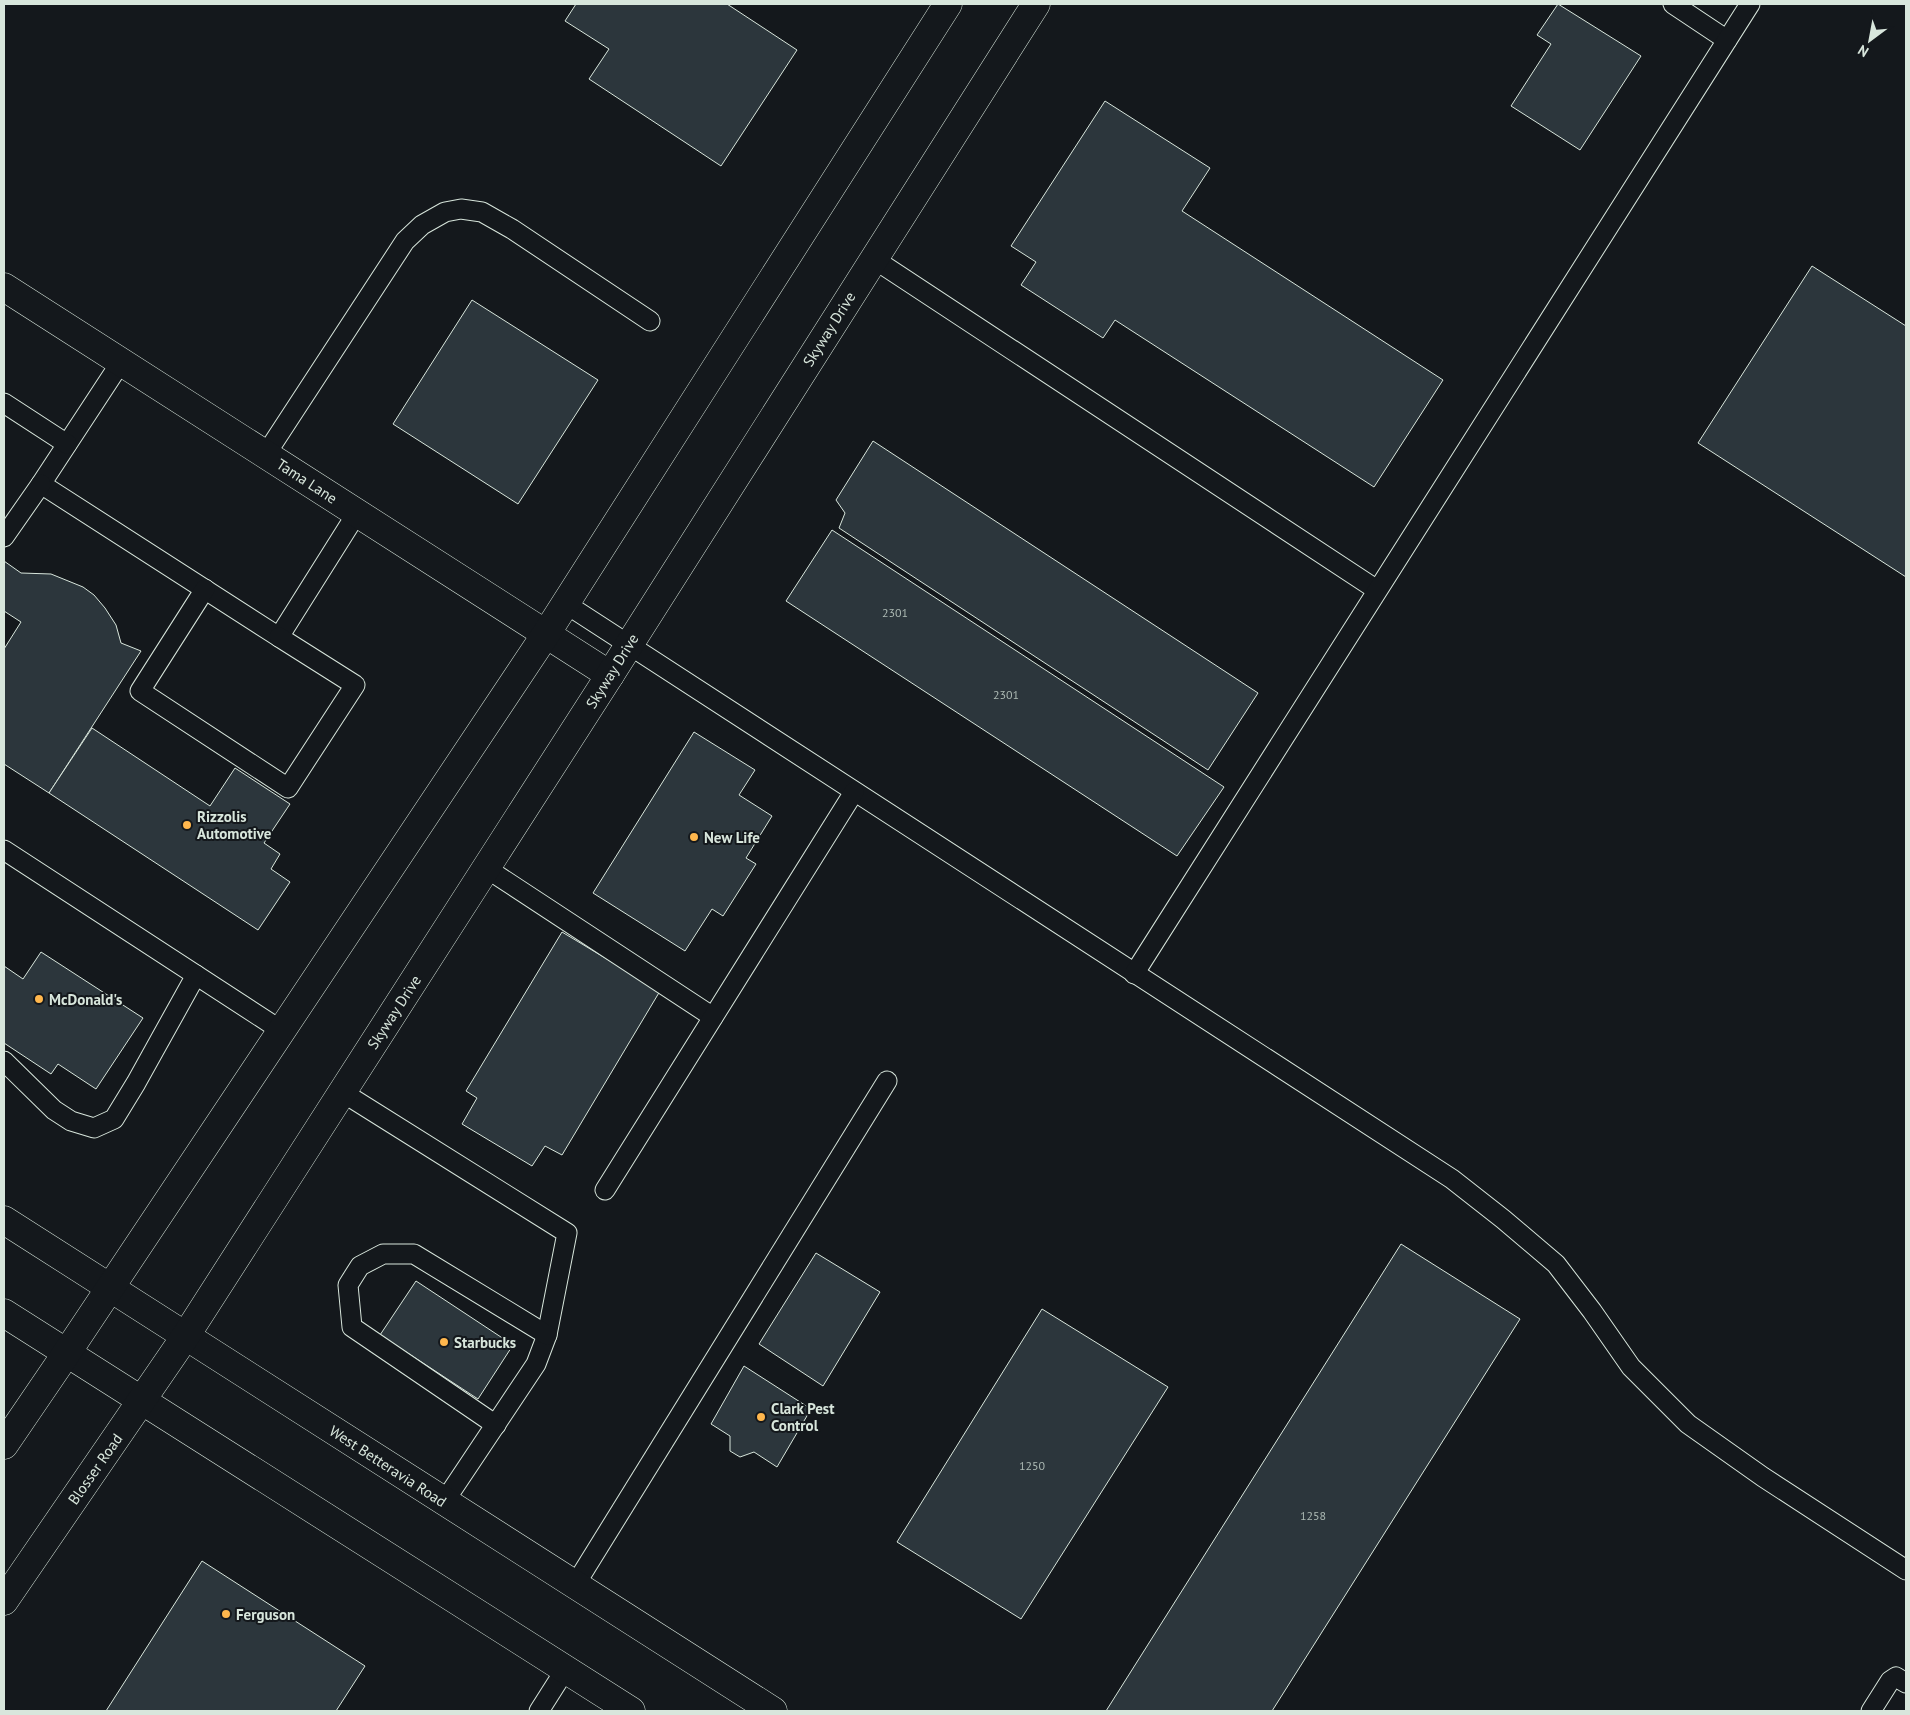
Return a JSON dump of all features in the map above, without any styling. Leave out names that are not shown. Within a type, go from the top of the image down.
[{"type":"main road","points":[[4,1445],[566,604],[948,4]]},
{"type":"main road","name":"Skyway Drive","points":[[185,1337],[610,675],[1036,4]]},
{"type":"main road","name":"Tama Lane","points":[[4,287],[610,675]]},
{"type":"main road","name":"West Betteravia Road","points":[[4,1220],[773,1711]]},
{"type":"main road","points":[[4,1313],[631,1711]]},
{"type":"main road","name":"Blosser Road","points":[[4,1601],[185,1337]]},
{"type":"lane","points":[[1673,4],[1727,40]]},
{"type":"lane","points":[[1134,974],[1750,4]]},
{"type":"lane","points":[[266,454],[405,241],[422,225],[445,212],[461,209],[482,212],[512,229],[650,321]]},
{"type":"lane","points":[[874,259],[1377,590]]},
{"type":"lane","points":[[4,537],[121,362]]},
{"type":"lane","points":[[4,403],[67,444]]},
{"type":"lane","points":[[41,484],[355,684],[288,788],[140,691],[205,589]]},
{"type":"lane","points":[[279,637],[357,513]]},
{"type":"lane","points":[[566,604],[1452,1179],[1503,1218],[1556,1264],[1592,1311],[1631,1368],[1688,1424],[1764,1477],[1906,1570]]},
{"type":"lane","points":[[605,1190],[854,792]]},
{"type":"lane","points":[[4,850],[282,1031]]},
{"type":"lane","points":[[486,868],[713,1017]]},
{"type":"lane","points":[[4,1061],[54,1110],[71,1121],[94,1128],[114,1119],[196,975]]},
{"type":"lane","points":[[575,1585],[886,1081]]},
{"type":"lane","points":[[342,1092],[567,1233],[547,1336],[536,1364],[444,1502]]},
{"type":"lane","points":[[496,1425],[352,1327],[348,1285],[360,1266],[383,1254],[414,1254],[547,1336]]},
{"type":"lane","points":[[539,1711],[565,1670]]},
{"type":"lane","points":[[1871,1711],[1898,1682]]},
{"type":"building","points":[[576,4],[727,4],[797,50],[721,166],[589,79],[609,49],[565,21]]},
{"type":"building","points":[[1558,4],[1641,56],[1580,150],[1511,106],[1551,44],[1537,35]]},
{"type":"building","points":[[1105,101],[1210,168],[1182,211],[1443,380],[1374,487],[1115,320],[1103,338],[1021,285],[1036,262],[1011,246]]},
{"type":"building","points":[[1812,266],[1906,326],[1906,577],[1698,443]]},
{"type":"building","points":[[472,300],[598,380],[518,504],[393,424]]},
{"type":"building","points":[[873,441],[1258,693],[1208,770],[839,528],[845,513],[836,500]]},
{"type":"building","points":[[832,530],[1224,787],[1177,856],[786,601]]},
{"type":"building","points":[[4,561],[21,573],[51,574],[83,587],[94,595],[105,608],[116,625],[121,643],[141,651],[49,793],[4,764],[4,649],[21,622],[4,611]]},
{"type":"building","name":"Rizzolis Automotive","points":[[92,728],[210,806],[235,768],[290,804],[264,843],[280,854],[271,869],[290,882],[258,930],[49,793]]},
{"type":"building","name":"New Life","points":[[694,732],[755,770],[739,795],[772,816],[746,858],[756,864],[723,916],[712,909],[685,951],[593,893]]},
{"type":"building","points":[[562,932],[660,991],[562,1155],[545,1146],[532,1166],[462,1124],[477,1098],[466,1091]]},
{"type":"building","points":[[41,952],[143,1018],[96,1089],[58,1064],[51,1074],[4,1043],[4,966],[23,979]]},
{"type":"building","points":[[1401,1244],[1520,1319],[1272,1711],[1106,1711]]},
{"type":"building","points":[[816,1253],[880,1292],[823,1386],[759,1344]]},
{"type":"building","points":[[416,1281],[513,1345],[478,1399],[380,1335]]},
{"type":"building","points":[[1042,1309],[1168,1387],[1021,1619],[897,1542]]},
{"type":"building","name":"Clark Pest Control","points":[[744,1366],[811,1409],[777,1467],[754,1452],[740,1457],[730,1451],[730,1436],[711,1424]]},
{"type":"building","name":"Ferguson","points":[[202,1561],[365,1666],[336,1711],[106,1711]]},
{"type":"place","name":"Rizzolis Automotive","points":[[187,825]]},
{"type":"place","name":"New Life","points":[[694,837]]},
{"type":"place","name":"McDonald's","points":[[39,999]]},
{"type":"place","name":"Starbucks","points":[[444,1342]]},
{"type":"place","name":"Clark Pest Control","points":[[761,1417]]},
{"type":"place","name":"Ferguson","points":[[226,1614]]}]
